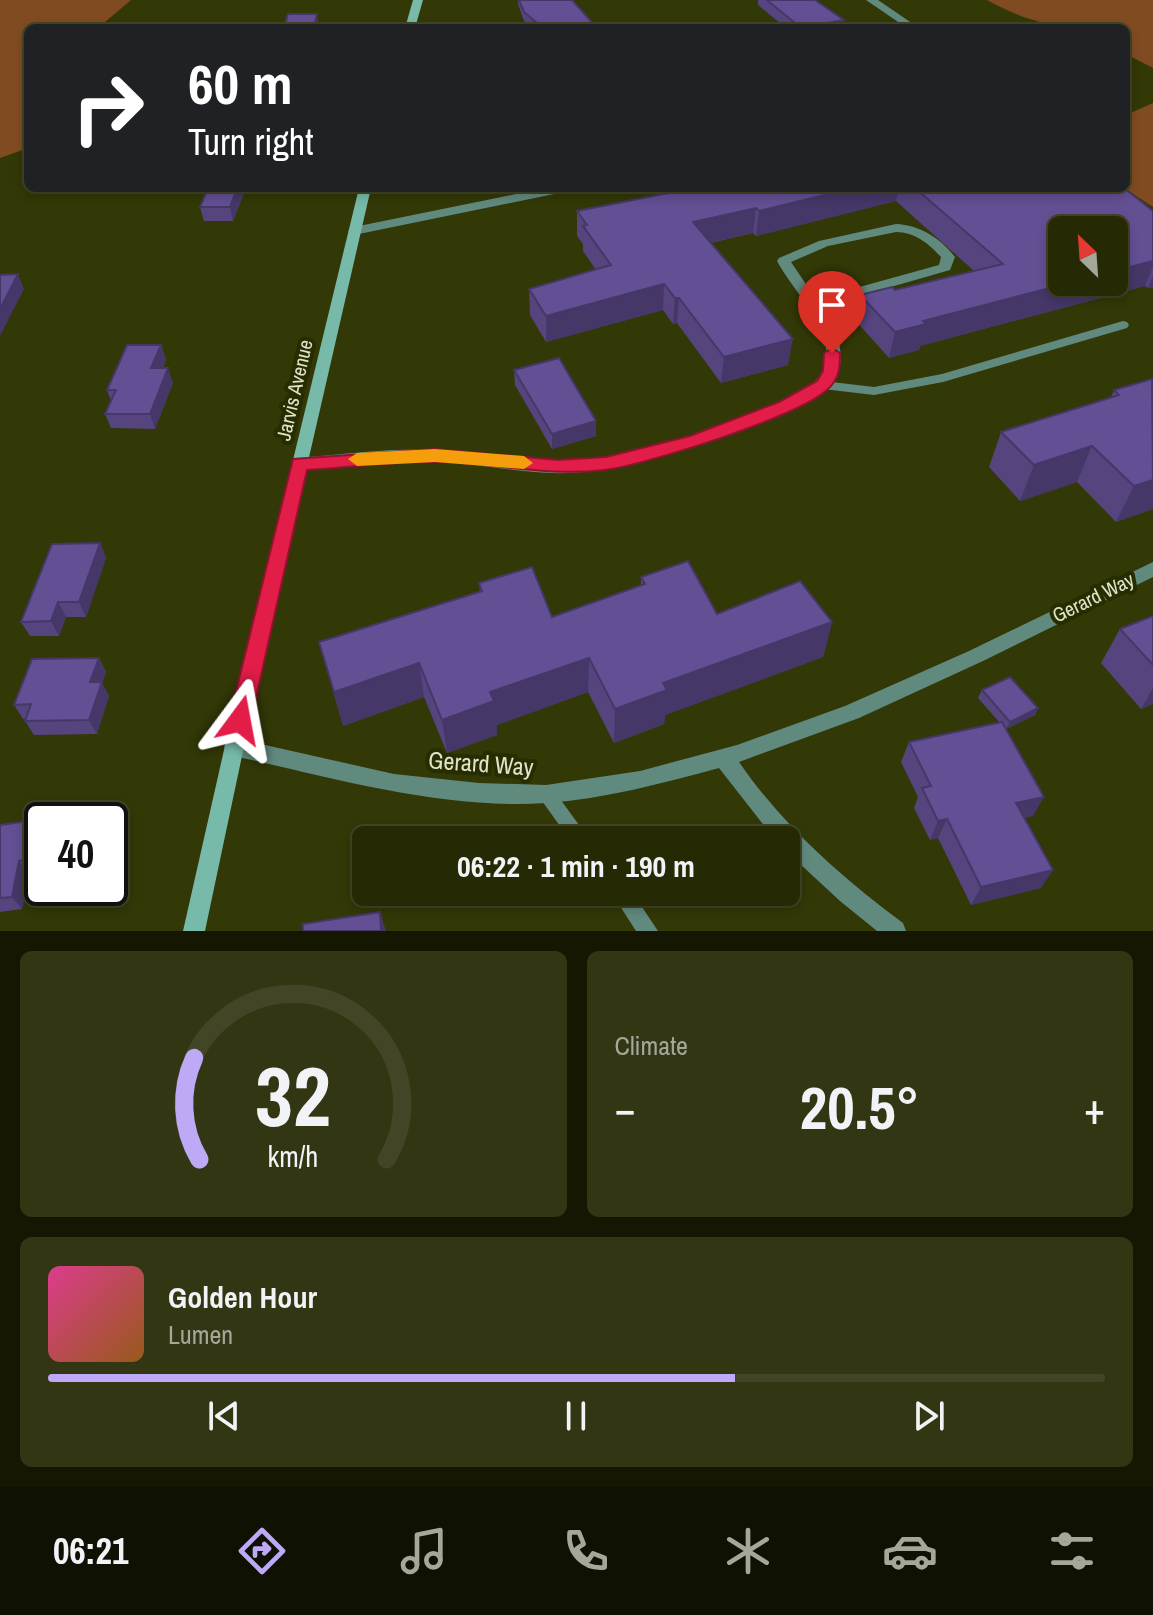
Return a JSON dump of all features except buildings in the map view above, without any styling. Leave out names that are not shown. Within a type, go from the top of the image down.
[{"type":"street","points":[[411,24],[418,0]]},
{"type":"street","points":[[871,0],[908,24]]},
{"type":"street","name":"Jarvis Avenue","points":[[194,931],[364,192]]},
{"type":"street","points":[[354,231],[544,192]]},
{"type":"street","points":[[299,464],[435,456],[558,466],[606,464],[694,441],[785,406],[823,385],[832,371],[828,329],[815,304],[788,270],[784,261],[788,256],[815,246],[904,227],[928,239],[948,257],[945,267],[921,276],[815,304]]},
{"type":"street","name":"Gerard Way","points":[[234,747],[394,783],[479,792],[546,794],[640,780],[724,758],[852,712],[976,656],[1153,569]]},
{"type":"street","points":[[724,758],[796,844],[840,887],[895,931]]},
{"type":"lane","points":[[823,385],[874,391],[943,378],[1123,325]]},
{"type":"lane","points":[[546,794],[570,826]]},
{"type":"lane","points":[[631,906],[648,931]]},
{"type":"shaded area","points":[[0,0],[131,0],[103,24],[24,24],[24,149],[0,158]]},
{"type":"shaded area","points":[[987,0],[1153,0],[1153,68],[1130,56],[1130,24],[1050,24],[1006,10]]},
{"type":"shaded area","points":[[1153,103],[1153,207],[1130,192],[1130,113]]},
{"type":"slow traffic","points":[[357,459],[435,456],[524,463]]},
{"type":"route","points":[[240,720],[299,464],[435,456],[558,466],[606,464],[694,441],[785,406],[823,385],[832,371],[832,353]]}]
